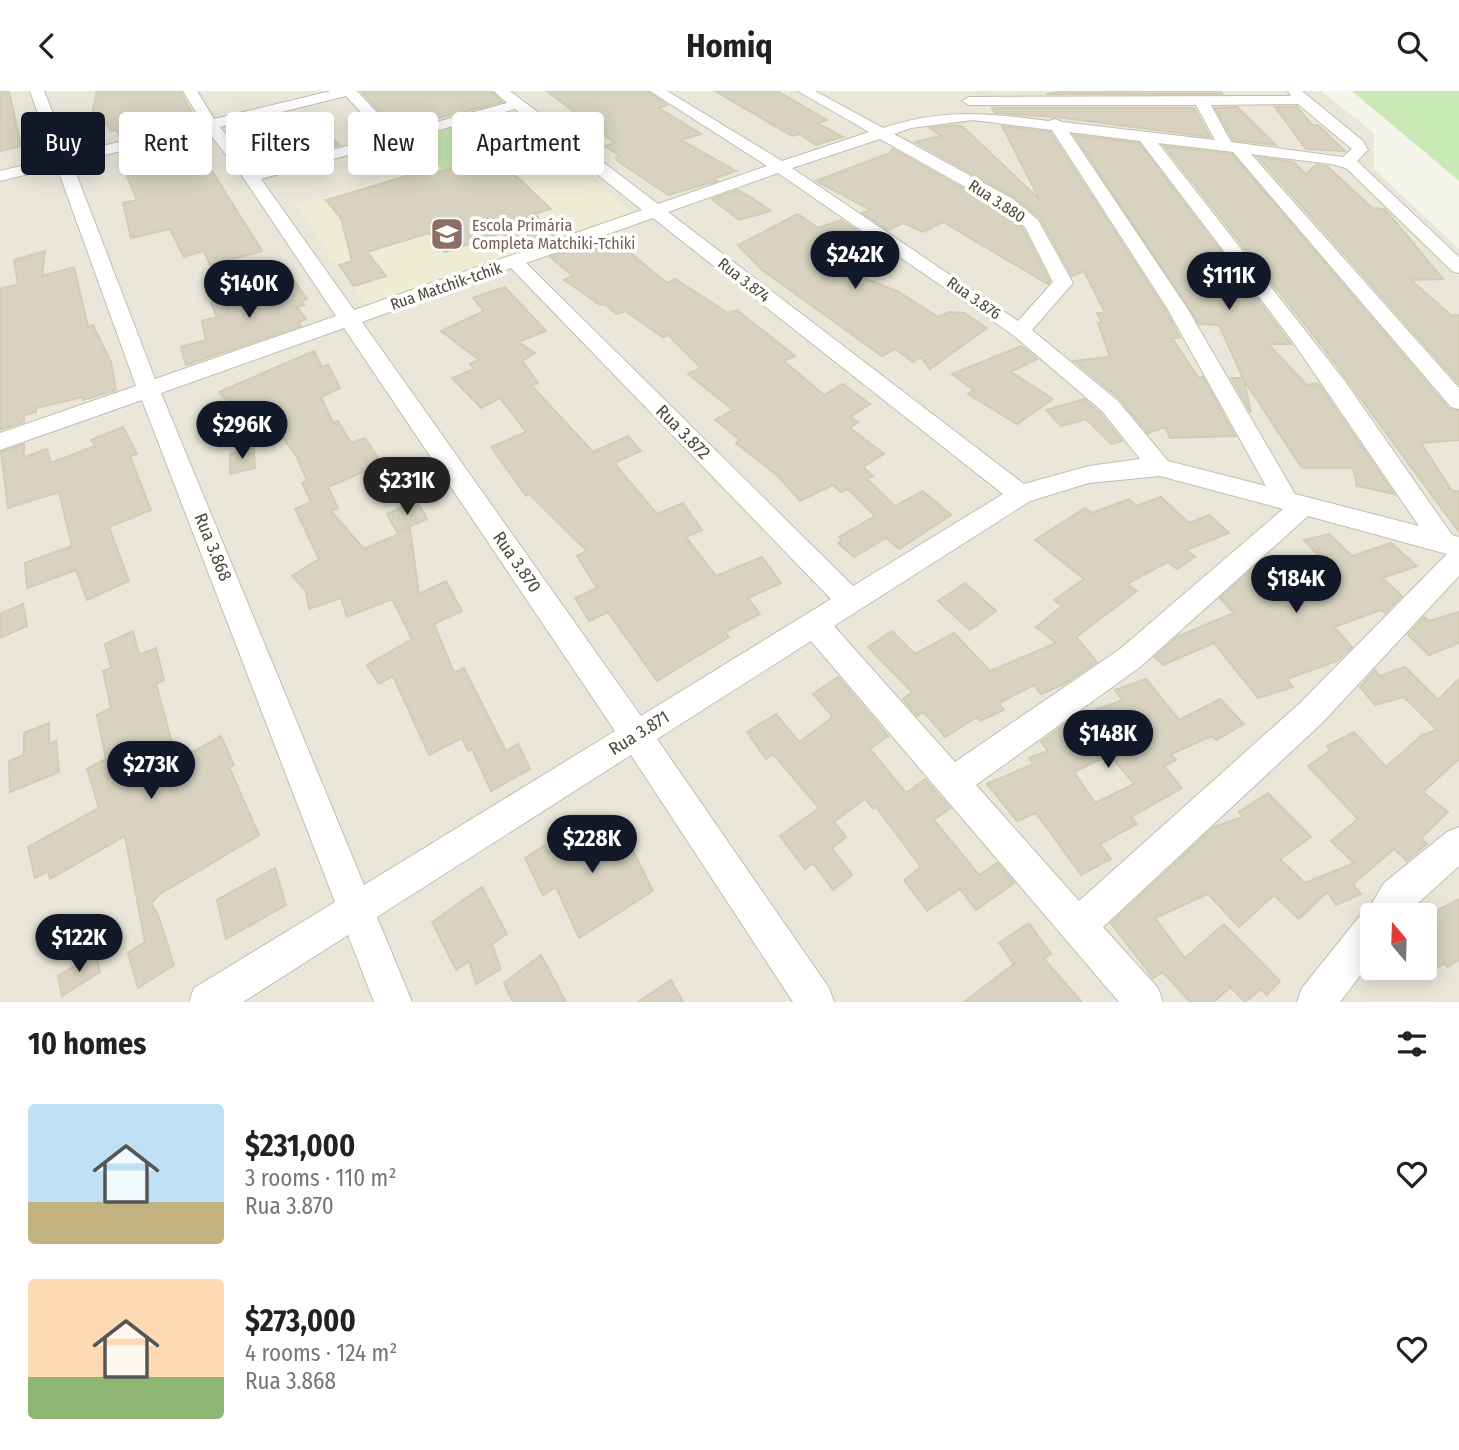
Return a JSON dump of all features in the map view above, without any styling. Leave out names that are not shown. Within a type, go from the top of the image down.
[{"type":"street","name":"Rua 3.868","points":[[37,91],[44,112]]},
{"type":"street","name":"Rua 3.870","points":[[190,91],[203,112]]},
{"type":"street","points":[[212,124],[349,91],[369,112]]},
{"type":"street","name":"Rua 3.874","points":[[501,91],[1021,495]]},
{"type":"street","name":"Rua 3.876","points":[[657,91],[780,167],[1020,331],[1110,405],[1160,467]]},
{"type":"street","points":[[805,91],[885,135]]},
{"type":"street","points":[[967,103],[1298,95],[1358,144],[1360,150],[1347,162]]},
{"type":"street","points":[[1203,97],[1231,145],[1459,402]]},
{"type":"street","points":[[967,103],[1055,124],[1347,162],[1459,267]]},
{"type":"street","name":"Rua Matchik-tchik","points":[[0,442],[658,213],[780,167],[885,135],[967,103]]},
{"type":"street","points":[[438,126],[518,104]]},
{"type":"street","points":[[1055,124],[1129,227],[1295,503]]},
{"type":"street","name":"Rua 3.870","points":[[212,127],[251,177],[636,735],[815,1002]]},
{"type":"street","name":"Rua 3.880","points":[[885,135],[1007,204],[1032,224],[1063,283],[1020,331]]},
{"type":"street","points":[[1144,135],[1228,246],[1263,285],[1453,549]]},
{"type":"street","points":[[251,177],[348,150]]},
{"type":"street","points":[[0,176],[21,171]]},
{"type":"street","name":"Rua 3.868","points":[[67,175],[149,391],[358,908],[393,1002]]},
{"type":"street","name":"Rua 3.872","points":[[515,262],[852,601]]},
{"type":"street","points":[[1076,476],[1114,468],[1160,467],[1453,549]]},
{"type":"street","name":"Rua 3.871","points":[[208,1002],[1021,495],[1076,476]]},
{"type":"street","points":[[953,782],[1130,658],[1295,503]]},
{"type":"street","points":[[1079,926],[1311,713],[1453,549]]},
{"type":"street","points":[[814,624],[1144,1002]]},
{"type":"street","points":[[1392,903],[1459,843]]},
{"type":"street","points":[[1316,1002],[1360,945]]},
{"type":"shaded area","points":[[0,91],[1321,91],[1374,133],[1374,169],[1459,249],[1459,1002],[0,1002]]},
{"type":"shaded area","name":"Escola Primária Completa Matchiki-Tchiki","points":[[438,164],[463,190],[513,175],[586,175],[634,214],[367,305],[335,260],[331,261],[326,254],[330,253],[296,205],[400,175],[438,175]]},
{"type":"green space","points":[[1352,91],[1459,91],[1459,181]]},
{"type":"green space","points":[[452,128],[452,175],[513,175],[463,190],[438,165],[438,132]]},
{"type":"building","points":[[0,91],[9,91],[21,146],[0,151]]},
{"type":"building","points":[[97,91],[180,91],[191,112],[119,112],[119,134],[116,130],[111,131],[105,122],[105,112],[93,112]]},
{"type":"building","points":[[361,91],[491,91],[502,102],[452,112],[452,115],[439,118],[438,112],[380,112]]},
{"type":"building","points":[[547,91],[648,91],[667,105],[659,108],[701,134],[681,140],[736,171],[713,179],[717,181],[668,195],[618,161],[616,157],[620,156],[605,146],[615,143],[604,135],[604,112],[574,112]]},
{"type":"building","points":[[715,91],[777,91],[827,120],[818,123],[843,137],[816,145],[799,134],[792,136]]},
{"type":"building","points":[[1067,91],[1220,91],[1222,94],[1046,94]]},
{"type":"building","points":[[1237,107],[1276,145],[1233,140],[1215,108]]},
{"type":"building","points":[[1275,107],[1297,107],[1312,125],[1318,125],[1345,151],[1306,149]]},
{"type":"building","points":[[992,108],[1194,108],[1210,137],[1056,117],[995,113]]},
{"type":"building","points":[[957,125],[963,127],[1040,200],[1002,126],[1050,132],[1165,309],[1180,338],[1172,338],[1198,377],[1203,377],[1235,436],[1170,438],[1165,427],[1148,433],[1120,399],[1074,361],[1110,357],[1098,323],[1102,323],[1097,313],[1105,313],[1084,271],[1072,276],[1040,218],[1014,197],[915,142],[941,136],[930,128]]},
{"type":"building","points":[[1074,135],[1139,143],[1291,344],[1268,344],[1307,385],[1318,383],[1394,494],[1357,486],[1353,468],[1302,468],[1244,380],[1251,413],[1231,378],[1243,378],[1219,325],[1199,324]]},
{"type":"building","points":[[1164,146],[1232,154],[1449,409],[1459,411],[1459,440],[1421,443],[1452,491],[1459,491],[1459,532],[1328,354]]},
{"type":"building","points":[[893,149],[1000,209],[1023,229],[1050,282],[1048,284],[943,222],[923,232],[903,223],[888,230],[862,213],[871,210],[816,181],[890,153]]},
{"type":"building","points":[[1258,157],[1293,162],[1306,174],[1316,165],[1327,166],[1372,208],[1384,209],[1389,214],[1443,279],[1411,280],[1451,315],[1459,315],[1459,384]]},
{"type":"building","points":[[452,168],[452,175],[515,175],[551,209],[534,214],[559,236],[535,244],[530,240],[515,246],[502,233],[445,252],[429,233],[367,252],[386,276],[354,286],[339,265],[352,261],[341,218],[326,200],[410,175],[438,175],[438,172]]},
{"type":"building","points":[[212,171],[262,251],[210,265],[204,251],[184,257],[170,229],[131,238],[123,203],[137,200],[127,176],[212,175]]},
{"type":"building","points":[[737,190],[771,211],[739,220],[712,199]]},
{"type":"building","points":[[798,214],[818,228],[841,220],[869,239],[843,250],[879,270],[864,278],[899,292],[938,317],[949,312],[964,313],[987,328],[930,369],[921,357],[913,362],[895,349],[882,356],[762,270],[738,245]]},
{"type":"building","points":[[618,243],[667,283],[675,279],[728,313],[737,310],[795,356],[784,361],[824,395],[843,384],[870,404],[850,417],[858,422],[850,428],[884,454],[863,467],[873,476],[867,479],[895,506],[923,491],[951,515],[899,549],[886,538],[854,557],[838,543],[842,540],[839,537],[875,516],[848,489],[841,492],[833,485],[800,501],[779,477],[736,443],[740,440],[715,420],[733,410],[688,374],[701,368],[668,335],[663,337],[625,311],[617,314],[604,304],[600,305],[564,280],[573,276],[550,257],[574,249],[579,253]]},
{"type":"building","points":[[45,251],[42,276],[74,267],[88,327],[93,325],[111,362],[116,390],[83,400],[83,397],[36,408],[36,412],[24,415],[24,422],[0,430],[0,289],[18,284],[14,260]]},
{"type":"building","points":[[293,279],[307,299],[301,301],[304,305],[297,307],[306,319],[299,322],[301,326],[186,365],[181,347],[206,340],[202,321],[217,317],[211,303]]},
{"type":"building","points":[[505,287],[546,331],[518,342],[535,353],[522,361],[538,383],[531,385],[593,452],[628,436],[641,451],[614,463],[657,514],[683,503],[702,530],[686,537],[716,576],[762,557],[781,583],[748,598],[760,614],[725,632],[729,637],[657,681],[608,612],[589,621],[575,598],[597,588],[577,556],[587,551],[529,494],[526,496],[491,447],[526,432],[500,398],[481,408],[452,378],[474,369],[470,364],[479,360],[441,331],[484,311],[473,298]]},
{"type":"building","points":[[1021,346],[1037,359],[1011,372],[1053,399],[1017,424],[968,394],[974,390],[952,374]]},
{"type":"building","points":[[314,351],[322,367],[328,365],[340,388],[321,397],[333,423],[338,421],[351,443],[365,438],[382,464],[328,487],[338,508],[331,511],[364,549],[410,529],[419,594],[446,581],[462,611],[434,624],[454,673],[464,668],[506,751],[518,744],[530,769],[491,791],[472,749],[468,751],[462,738],[429,755],[393,676],[379,684],[367,665],[412,639],[392,599],[347,617],[341,598],[309,609],[306,591],[292,576],[319,559],[295,509],[311,502],[302,483],[307,481],[297,457],[279,433],[267,438],[219,392]]},
{"type":"building","points":[[1084,399],[1100,413],[1122,441],[1111,444],[1086,419],[1061,426],[1046,410]]},
{"type":"building","points":[[123,427],[137,454],[130,456],[151,510],[109,527],[129,581],[87,600],[76,570],[27,588],[25,563],[72,546],[59,492],[8,508],[1,452],[24,444],[24,457],[47,449],[51,463],[95,446],[91,440]]},
{"type":"building","points":[[254,448],[255,468],[230,474],[230,454]]},
{"type":"building","points":[[1161,497],[1189,523],[1209,515],[1229,533],[1186,550],[1195,557],[1177,569],[1167,562],[1127,584],[1137,591],[1076,637],[1097,662],[1064,684],[1041,694],[1034,685],[999,703],[1004,710],[980,721],[977,717],[945,737],[924,712],[917,716],[903,699],[912,692],[868,647],[892,631],[915,654],[954,633],[990,671],[1056,643],[1036,627],[1062,606],[1054,600],[1084,579],[1035,540],[1085,508],[1092,513],[1129,499],[1136,506]]},
{"type":"building","points":[[417,501],[427,519],[397,532],[387,514]]},
{"type":"building","points":[[1329,534],[1352,556],[1391,543],[1417,566],[1382,578],[1402,596],[1385,613],[1381,610],[1334,627],[1352,647],[1337,661],[1287,679],[1293,687],[1258,698],[1214,643],[1163,665],[1155,657],[1178,636],[1234,613],[1220,598],[1252,570],[1263,580],[1324,561],[1304,540]]},
{"type":"building","points":[[965,583],[996,611],[970,630],[938,601]]},
{"type":"building","points":[[23,604],[27,626],[0,638],[0,614]]},
{"type":"building","points":[[1459,612],[1459,643],[1429,655],[1408,635],[1424,617],[1429,621]]},
{"type":"building","points":[[133,631],[139,655],[156,648],[164,680],[156,684],[177,761],[221,736],[234,765],[229,767],[259,835],[160,894],[151,903],[158,915],[174,965],[138,988],[128,953],[145,942],[125,836],[50,879],[48,871],[35,878],[28,847],[99,808],[87,769],[106,759],[97,715],[111,708],[103,671],[111,668],[105,644]]},
{"type":"building","points":[[1405,667],[1438,700],[1459,679],[1459,759],[1423,792],[1448,812],[1421,838],[1427,844],[1407,861],[1394,849],[1353,884],[1361,894],[1336,905],[1327,892],[1299,919],[1274,895],[1239,927],[1208,894],[1155,918],[1185,958],[1224,924],[1280,981],[1267,995],[1261,989],[1245,1002],[1230,987],[1214,1002],[1190,1002],[1163,972],[1153,978],[1111,923],[1214,827],[1243,817],[1239,812],[1268,793],[1311,837],[1280,859],[1305,883],[1354,863],[1331,841],[1358,819],[1308,766],[1330,751],[1327,746],[1354,732],[1386,767],[1422,735],[1437,730],[1404,697],[1375,705],[1360,687],[1375,670],[1380,676]]},
{"type":"building","points":[[838,677],[888,736],[870,749],[906,793],[925,779],[950,808],[934,820],[979,875],[997,863],[1014,883],[976,910],[960,889],[927,911],[904,880],[921,867],[876,807],[873,809],[865,799],[834,822],[846,837],[832,848],[852,875],[833,890],[813,863],[805,869],[780,836],[819,808],[773,754],[766,759],[747,732],[776,714],[799,742],[833,717],[813,694]]},
{"type":"building","points":[[1146,679],[1179,720],[1220,699],[1244,724],[1216,740],[1212,736],[1171,754],[1176,760],[1164,766],[1182,788],[1131,817],[1137,824],[1100,844],[1111,859],[1081,875],[1036,813],[1017,821],[987,784],[1033,764],[1029,758],[1048,751],[1041,742],[1071,720],[1122,700],[1115,690]],"holes":[[[1110,755],[1134,784],[1095,803],[1074,772]]]},
{"type":"building","points":[[49,723],[49,744],[56,741],[59,772],[10,792],[9,761],[24,755],[24,733]]},
{"type":"building","points":[[616,816],[653,891],[579,938],[556,887],[543,895],[525,858],[545,845],[549,853]]},
{"type":"building","points":[[275,868],[286,905],[226,939],[217,900]]},
{"type":"building","points":[[482,887],[507,934],[492,944],[501,969],[476,984],[469,961],[456,970],[432,922]]},
{"type":"building","points":[[1459,899],[1459,960],[1447,967],[1445,963],[1437,968],[1437,910]]},
{"type":"building","points":[[1029,923],[1051,954],[1044,959],[1082,1002],[964,1002],[1014,964],[999,943]]},
{"type":"building","points":[[96,953],[100,972],[62,996],[58,976]]},
{"type":"building","points":[[541,955],[566,1002],[513,1002],[504,983]]},
{"type":"building","points":[[671,980],[683,1002],[638,1002]]},
{"type":"place","name":"Escola Primária Completa Matchiki-Tchiki","points":[[447,234]]}]
